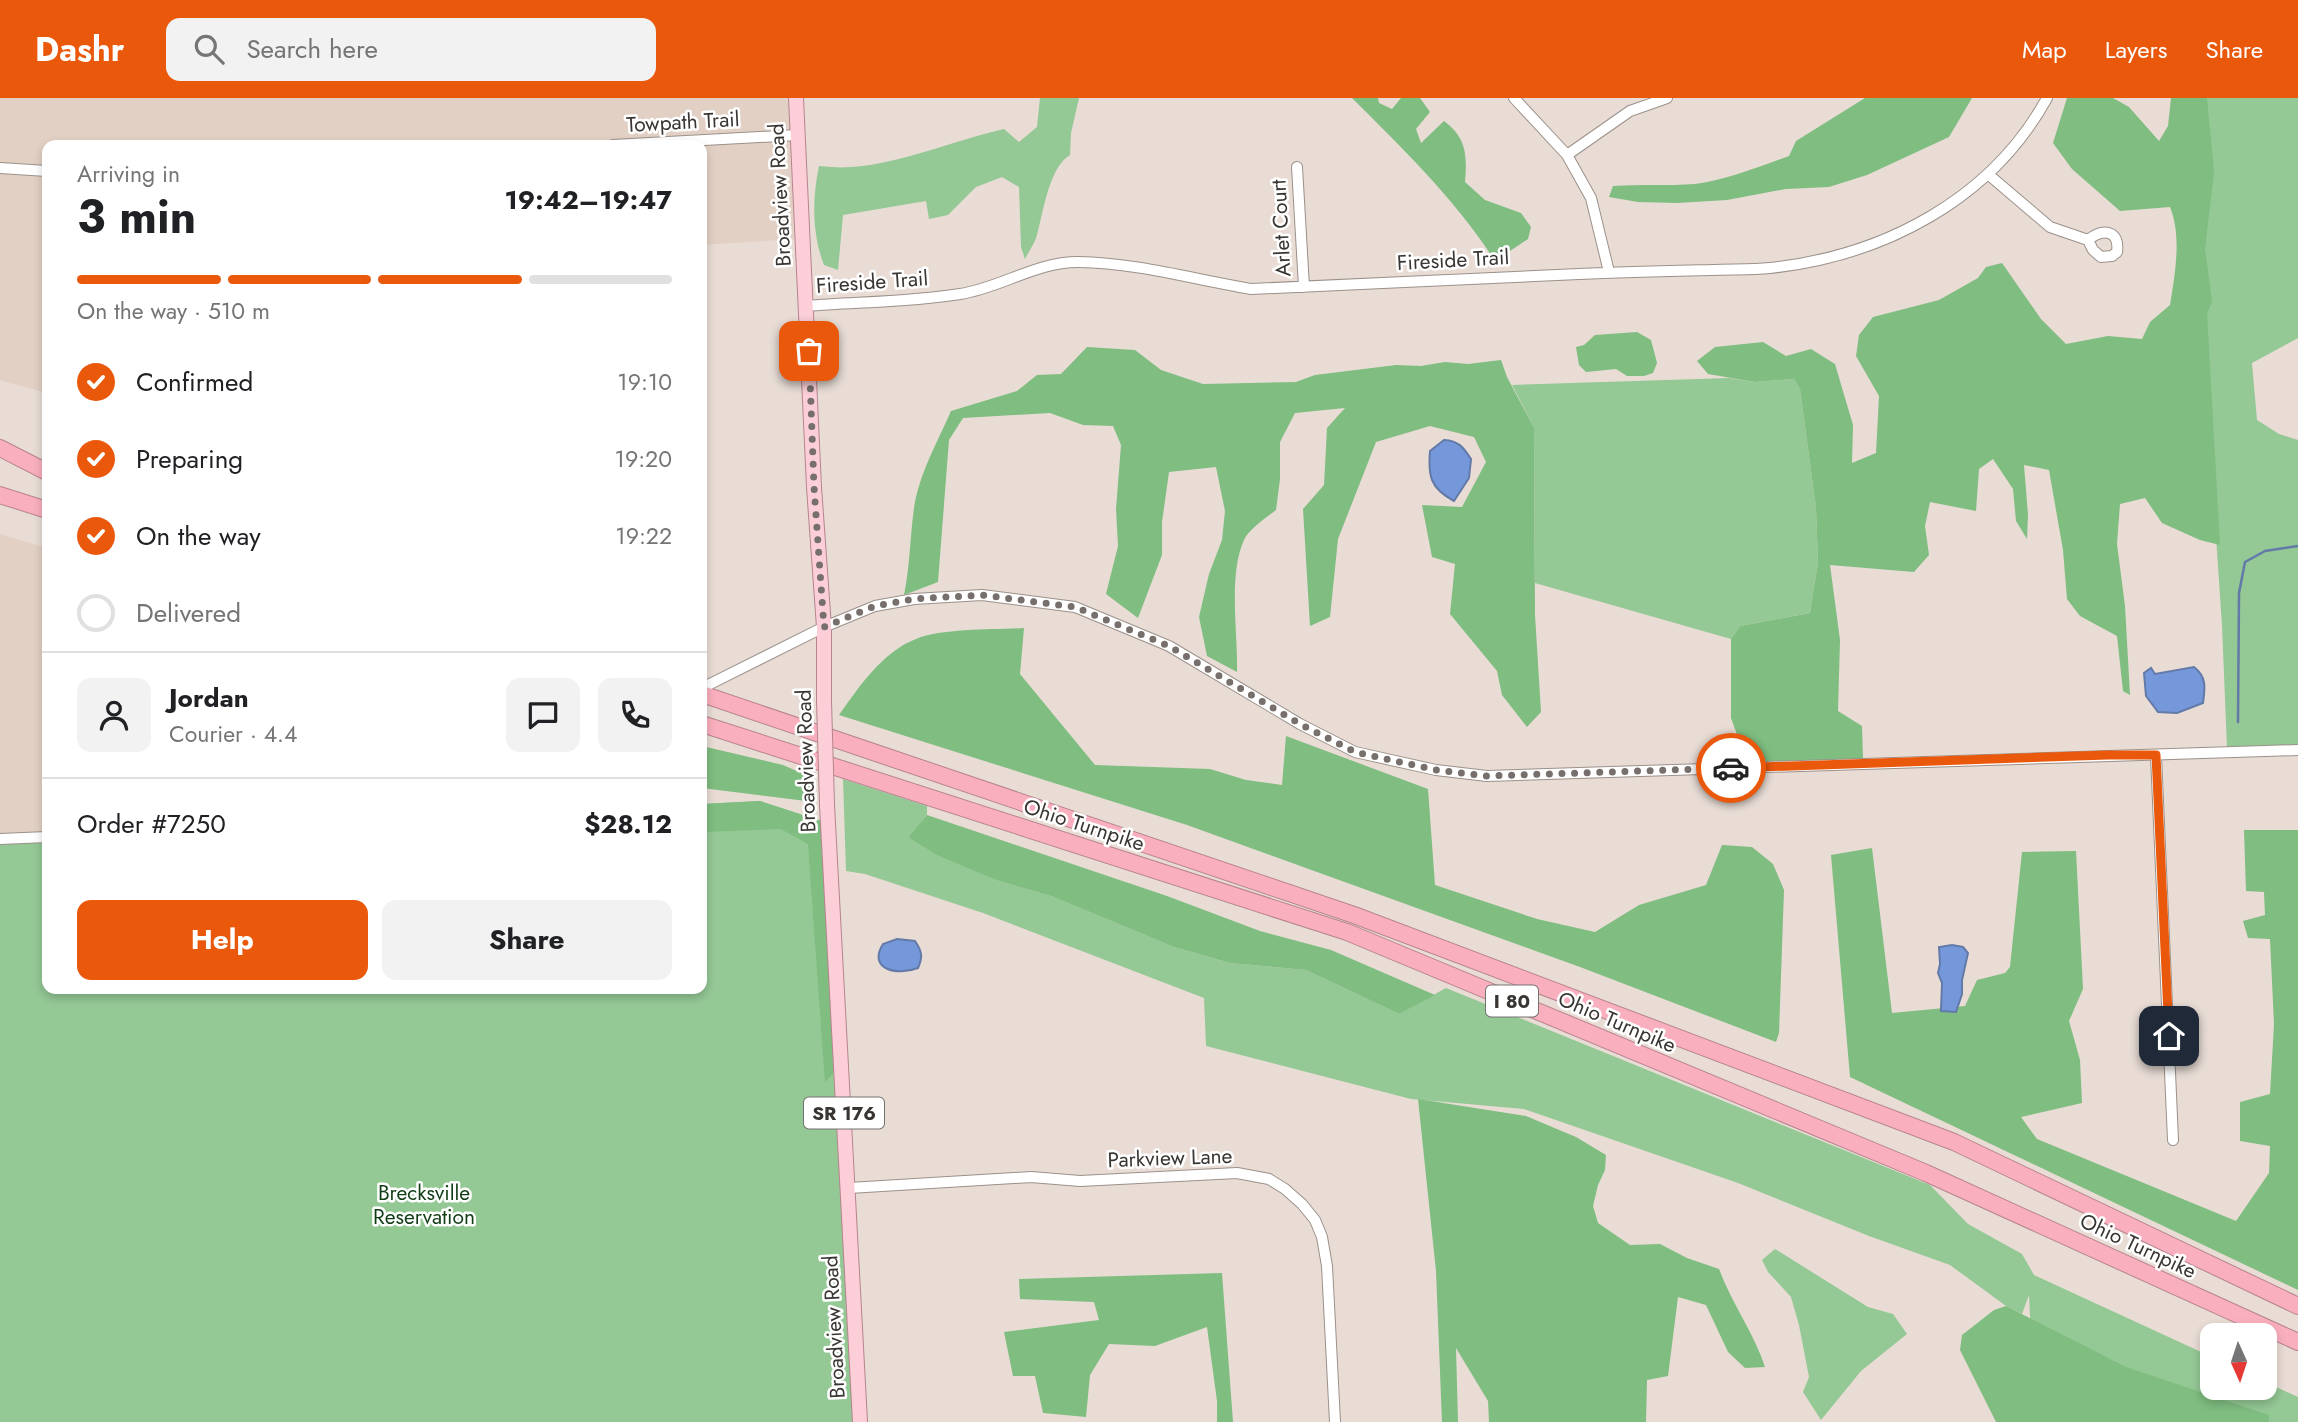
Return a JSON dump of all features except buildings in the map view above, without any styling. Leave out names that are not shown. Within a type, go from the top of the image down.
[{"type":"highway","points":[[0,448],[42,470]]},
{"type":"highway","points":[[0,459],[42,472]]},
{"type":"highway","points":[[0,495],[42,508]]},
{"type":"highway","name":"Ohio Turnpike","points":[[707,696],[1354,915],[1954,1142],[2298,1306]]},
{"type":"highway","name":"Ohio Turnpike","points":[[707,726],[1347,932],[1926,1172],[2298,1342]]},
{"type":"main road","name":"Broadview Road","points":[[796,98],[814,487],[824,627],[827,805],[860,1422]]},
{"type":"street","points":[[1514,98],[1567,155],[1591,198],[1609,272]]},
{"type":"street","points":[[1567,155],[1630,111],[1667,98]]},
{"type":"street","name":"Fireside Trail","points":[[807,306],[962,294],[1036,270],[1075,262],[1144,266],[1202,281],[1251,289],[1609,272],[1769,268],[1842,255],[1906,230],[1961,197],[1989,175],[2032,126],[2047,98]]},
{"type":"street","name":"Towpath Trail","points":[[704,140],[797,135]]},
{"type":"street","points":[[0,167],[42,171]]},
{"type":"street","name":"Arlet Court","points":[[1297,167],[1304,287]]},
{"type":"street","points":[[1989,175],[2050,227],[2088,240]]},
{"type":"street","points":[[707,685],[824,627],[875,606],[914,599],[982,595],[1075,607],[1169,646],[1300,724],[1355,752],[1436,770],[1487,776],[2298,750]]},
{"type":"street","points":[[2156,755],[2173,1140]]},
{"type":"street","points":[[0,839],[42,836]]},
{"type":"street","name":"Parkview Lane","points":[[849,1188],[1031,1177],[1080,1181],[1237,1173],[1269,1179],[1303,1204],[1315,1220],[1322,1237],[1327,1266],[1335,1422]]},
{"type":"shaded area","points":[[0,98],[789,98],[794,239],[707,245],[707,140],[42,140],[42,392],[0,380]]},
{"type":"shaded area","points":[[0,534],[42,547],[42,832],[0,833]]},
{"type":"green space","points":[[1040,98],[1079,98],[1071,133],[1070,155],[1057,169],[1052,180],[1036,238],[1025,259],[1021,247],[1019,187],[1002,177],[976,187],[948,215],[929,219],[926,201],[843,215],[838,270],[824,265],[814,216],[819,166],[870,165],[908,157],[1004,129],[1019,142],[1037,127]]},
{"type":"green space","points":[[1352,98],[1378,98],[1379,103],[1392,109],[1401,98],[1420,98],[1430,112],[1416,129],[1421,143],[1444,121],[1452,127],[1464,148],[1465,182],[1485,200],[1521,213],[1531,227],[1528,239],[1495,261],[1446,196]]},
{"type":"green space","points":[[1865,98],[1972,98],[1949,137],[1867,175],[1829,187],[1786,189],[1727,200],[1677,203],[1638,202],[1609,197],[1613,186],[1685,185],[1718,180],[1789,156],[1796,141]]},
{"type":"green space","points":[[2067,98],[2113,98],[2129,107],[2159,141],[2168,126],[2171,98],[2207,98],[2214,172],[2205,249],[2212,302],[2207,313],[2220,545],[2200,540],[2162,523],[2145,498],[2120,504],[2117,544],[2125,606],[2130,695],[2123,691],[2117,636],[2080,616],[2067,599],[2063,550],[2049,470],[2024,465],[2027,539],[2016,521],[2013,489],[1993,459],[1979,469],[1976,511],[1930,502],[1925,526],[1929,555],[1914,572],[1830,565],[1840,640],[1838,711],[1862,726],[1863,759],[1747,762],[1731,718],[1731,639],[1740,626],[1810,613],[1818,562],[1816,508],[1800,389],[1794,379],[1755,382],[1708,374],[1697,361],[1715,347],[1763,342],[1786,356],[1811,349],[1835,364],[1853,425],[1852,463],[1876,453],[1879,396],[1856,356],[1859,335],[1873,317],[1939,300],[1978,278],[1986,267],[2002,263],[2041,319],[2066,344],[2108,336],[2142,339],[2150,322],[2170,305],[2176,256],[2174,219],[2170,207],[2120,211],[2072,169],[2053,143]]},
{"type":"green space","points":[[2186,98],[2298,98],[2298,338],[2252,363],[2257,420],[2279,434],[2298,440],[2298,745],[2227,748],[2222,625]]},
{"type":"green space","points":[[1637,332],[1651,340],[1657,363],[1653,373],[1627,376],[1616,369],[1586,372],[1579,365],[1576,347],[1584,345],[1595,335]]},
{"type":"green space","points":[[1087,347],[1135,350],[1161,370],[1203,384],[1296,382],[1315,375],[1396,365],[1421,366],[1445,362],[1468,364],[1501,360],[1534,428],[1535,615],[1541,712],[1527,727],[1502,695],[1497,671],[1450,614],[1455,564],[1432,557],[1422,505],[1462,507],[1486,462],[1474,437],[1430,426],[1376,442],[1338,539],[1330,617],[1310,626],[1303,509],[1324,485],[1327,428],[1345,408],[1295,413],[1280,442],[1280,479],[1276,510],[1244,540],[1236,570],[1237,672],[1207,656],[1199,617],[1209,574],[1222,540],[1225,511],[1216,467],[1169,472],[1162,522],[1162,555],[1138,618],[1106,594],[1118,546],[1116,509],[1121,445],[1113,426],[1083,425],[1050,413],[963,418],[949,440],[938,582],[904,595],[916,495],[951,411],[1017,391],[1037,375],[1061,374]]},
{"type":"green space","points":[[1729,378],[1755,382],[1794,379],[1800,389],[1816,508],[1818,562],[1810,613],[1740,626],[1731,639],[1535,583],[1534,428],[1512,385]]},
{"type":"green space","points":[[1024,628],[1020,674],[1095,765],[1210,769],[1246,780],[1282,785],[1286,736],[1428,789],[1435,885],[1537,919],[1595,932],[1639,905],[1706,885],[1722,845],[1752,847],[1773,864],[1784,890],[1779,1033],[1776,1042],[1580,967],[1187,825],[839,715],[882,661],[892,652],[916,639],[954,631]]},
{"type":"green space","points":[[707,747],[783,765],[808,776],[811,789],[806,801],[707,789]]},
{"type":"green space","points":[[843,779],[927,806],[927,815],[908,837],[999,881],[1051,896],[1174,947],[1230,963],[1306,970],[1399,1014],[1446,988],[1930,1185],[1968,1224],[2022,1254],[2034,1275],[2200,1351],[2200,1400],[2277,1400],[2277,1387],[2298,1397],[2298,1422],[2035,1422],[2029,1295],[2022,1314],[2006,1306],[1950,1265],[1869,1236],[1738,1183],[1524,1109],[1411,1099],[1206,1046],[1204,998],[983,913],[865,874],[846,871]]},
{"type":"green space","name":"Brecksville Reservation","points":[[760,801],[830,824],[859,1422],[0,1422],[0,839],[42,837],[42,994],[707,994],[707,804]]},
{"type":"green space","points":[[760,801],[822,821],[832,987],[833,1073],[825,1083],[808,844],[781,829],[707,832],[707,804]]},
{"type":"green space","points":[[927,815],[1167,896],[1260,931],[1331,950],[1435,995],[1399,1014],[1306,970],[1230,963],[1174,947],[1051,896],[999,881],[937,855],[908,837]]},
{"type":"green space","points":[[2244,830],[2298,830],[2298,1290],[1850,1077],[1831,855],[1872,848],[1892,1013],[1965,1006],[1977,980],[2005,973],[2010,967],[2022,852],[2076,851],[2083,989],[2069,1021],[2080,1060],[2082,1103],[2021,1117],[2037,1139],[2236,1221],[2269,1173],[2270,1146],[2240,1141],[2240,1102],[2270,1094],[2274,1024],[2270,939],[2248,938],[2243,921],[2265,915],[2264,892],[2246,891]]},
{"type":"green space","points":[[1418,1099],[1526,1116],[1576,1137],[1606,1155],[1605,1170],[1593,1206],[1598,1223],[1630,1245],[1660,1244],[1687,1258],[1719,1269],[1765,1367],[1745,1368],[1728,1352],[1706,1305],[1678,1297],[1668,1376],[1647,1380],[1646,1422],[1489,1422],[1488,1401],[1456,1348],[1458,1422],[1442,1422],[1436,1271]]},
{"type":"green space","points":[[1775,1249],[1868,1307],[1893,1314],[1907,1334],[1861,1371],[1821,1420],[1803,1392],[1809,1377],[1791,1297],[1768,1272],[1762,1260]]},
{"type":"green space","points":[[1222,1273],[1233,1422],[1217,1422],[1217,1401],[1207,1327],[1155,1346],[1109,1344],[1090,1375],[1086,1417],[1043,1413],[1035,1376],[1013,1376],[1004,1332],[1099,1320],[1094,1302],[1020,1299],[1019,1279]]},
{"type":"green space","points":[[2006,1306],[2126,1367],[2200,1392],[2200,1400],[2224,1400],[2269,1415],[2269,1422],[1996,1422],[1960,1350],[1962,1335],[1994,1310]]},
{"type":"water","points":[[1444,440],[1460,445],[1471,459],[1469,478],[1454,501],[1435,486],[1430,474],[1430,451]]},
{"type":"water","points":[[2194,667],[2203,679],[2203,703],[2177,713],[2158,712],[2146,696],[2144,673],[2151,668],[2155,674]]},
{"type":"water","points":[[897,939],[915,941],[921,954],[918,968],[894,971],[882,965],[879,953],[883,944]]},
{"type":"water","points":[[1939,947],[1963,947],[1968,953],[1962,994],[1956,1012],[1941,1011],[1942,983],[1938,973]]},
{"type":"waterway","points":[[2238,722],[2239,593],[2245,562],[2265,551],[2298,546]]},
{"type":"way so far","points":[[809,351],[814,487],[824,627],[875,606],[914,599],[982,595],[1075,607],[1169,646],[1300,724],[1355,752],[1436,770],[1487,776],[1731,768]]},
{"type":"route","points":[[1731,768],[2156,755],[2169,1036]]}]
